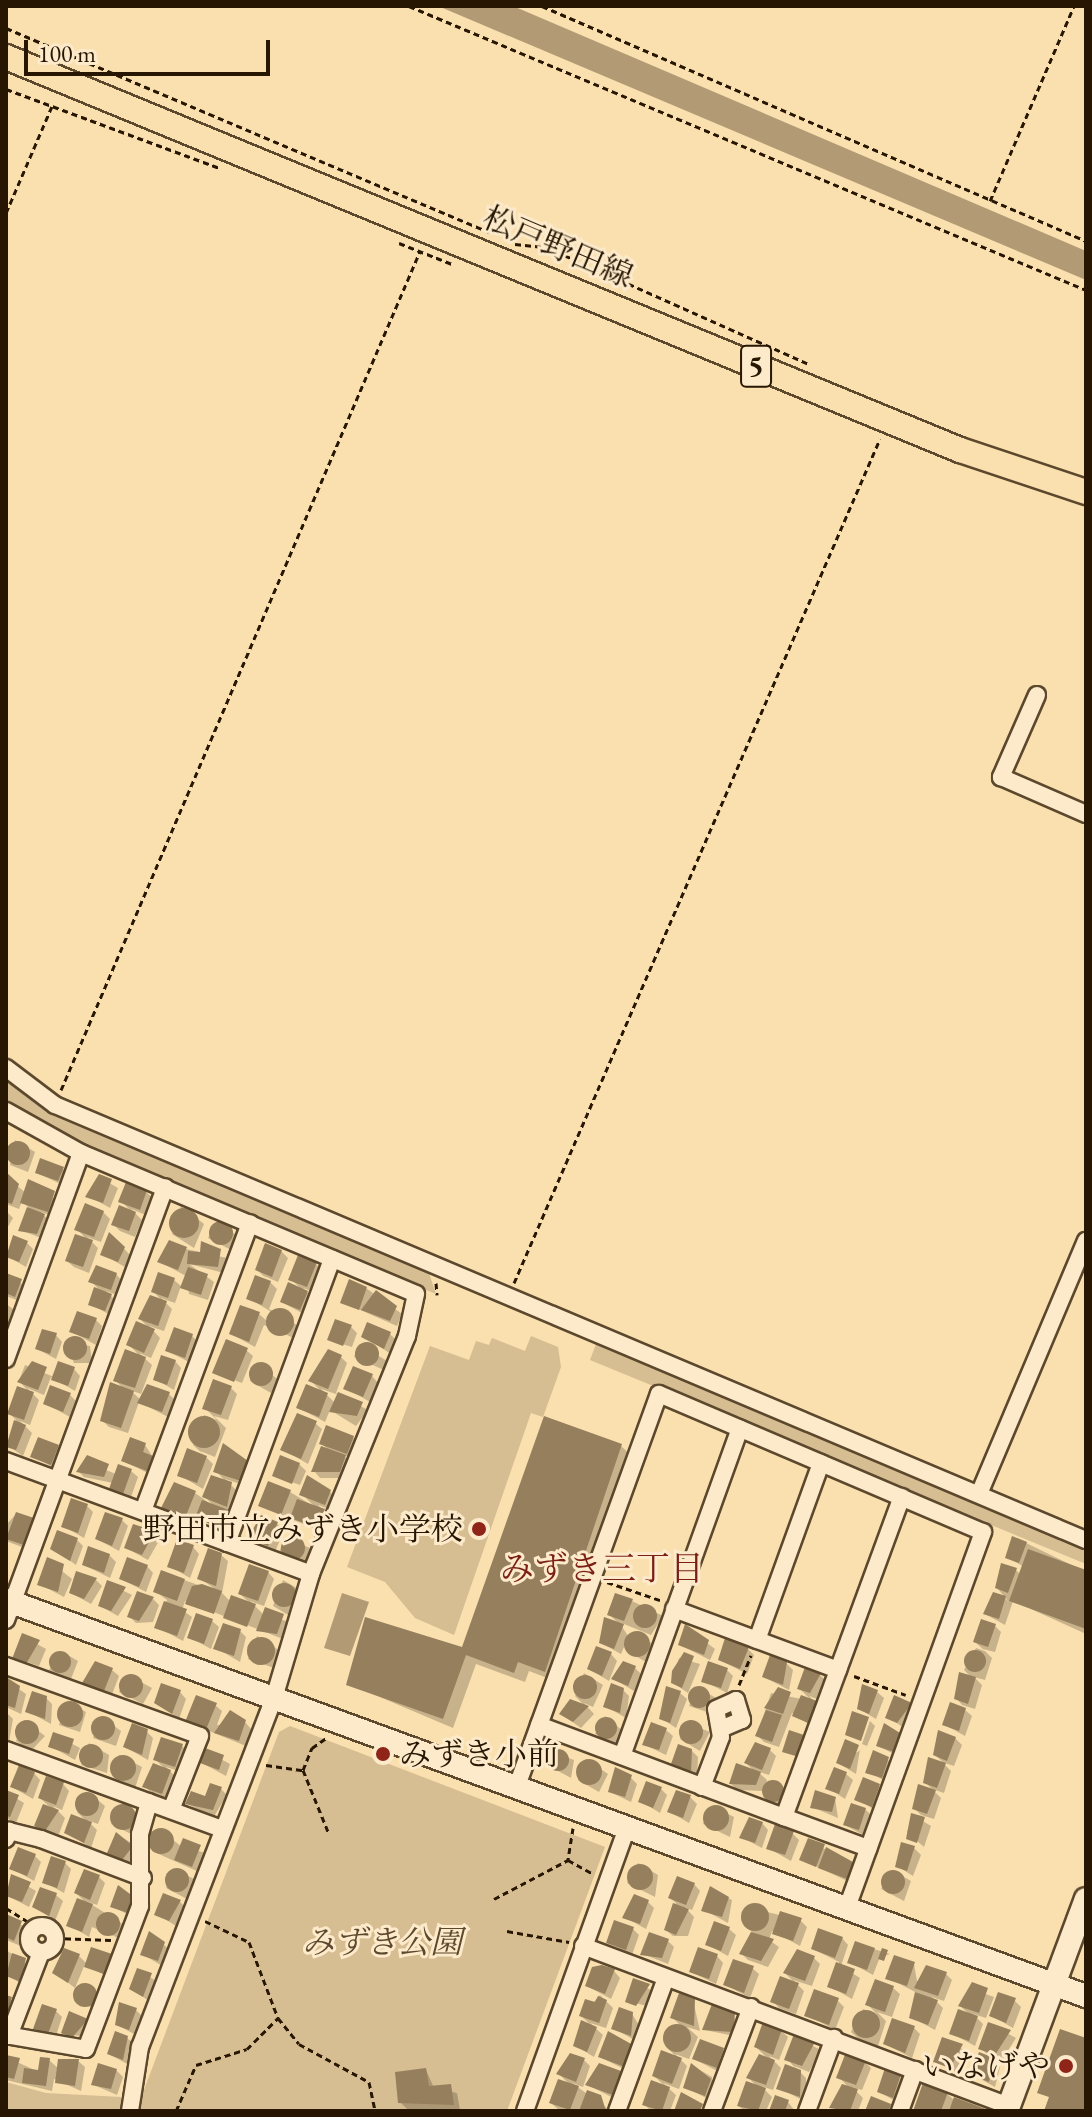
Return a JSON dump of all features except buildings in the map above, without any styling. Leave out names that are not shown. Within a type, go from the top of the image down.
[{"type":"main road","name":"松戸野田線","points":[[6,57],[960,450],[1086,492]]},
{"type":"street","points":[[1037,695],[1001,777],[1086,814]]},
{"type":"street","points":[[6,1068],[55,1105],[1086,1540]]},
{"type":"street","points":[[6,1111],[81,1153],[416,1294],[407,1336],[311,1574],[274,1698],[219,1828],[140,2047],[130,2111]]},
{"type":"street","points":[[6,1359],[81,1153]]},
{"type":"street","points":[[165,1187],[8,1607],[274,1698],[1086,1996]]},
{"type":"street","points":[[143,1511],[250,1223]]},
{"type":"street","points":[[979,1494],[1086,1241]]},
{"type":"street","points":[[227,1543],[332,1259]]},
{"type":"street","points":[[517,1786],[659,1394],[983,1532],[847,1908]]},
{"type":"street","points":[[622,1756],[740,1429]]},
{"type":"street","points":[[6,1461],[311,1574]]},
{"type":"street","points":[[757,1640],[821,1463]]},
{"type":"street","points":[[784,1817],[902,1497]]},
{"type":"street","points":[[674,1607],[838,1670]]},
{"type":"street","points":[[6,1666],[200,1736],[171,1810]]},
{"type":"street","points":[[702,1787],[721,1729],[716,1709],[734,1700]]},
{"type":"street","points":[[539,1725],[868,1848]]},
{"type":"street","points":[[6,1750],[219,1828]]},
{"type":"street","points":[[41,1952],[29,1942],[36,1927],[48,1927],[55,1938],[41,1952],[8,2035],[86,2049],[129,1935],[143,1878],[140,1834],[149,1802]]},
{"type":"street","points":[[525,2111],[578,1945],[627,1827]]},
{"type":"street","points":[[6,1839],[9,1831],[41,1839],[143,1878]]},
{"type":"street","points":[[578,1945],[834,2038],[1008,2108],[1086,1899]]},
{"type":"street","points":[[617,2111],[666,1978]]},
{"type":"street","points":[[712,2111],[751,2007]]},
{"type":"street","points":[[807,2111],[834,2038]]},
{"type":"street","points":[[900,2111],[915,2070]]},
{"type":"path","points":[[409,6],[1086,290]]},
{"type":"path","points":[[542,6],[1086,241]]},
{"type":"path","points":[[990,201],[1074,6]]},
{"type":"path","points":[[6,213],[52,105]]},
{"type":"path","points":[[508,243],[546,247],[817,368]]},
{"type":"path","points":[[55,1105],[420,251]]},
{"type":"path","points":[[508,1296],[880,438],[895,444]]},
{"type":"path","points":[[592,1577],[674,1607]]},
{"type":"path","points":[[734,1700],[757,1640]]},
{"type":"path","points":[[838,1670],[921,1701]]},
{"type":"path","points":[[328,1737],[312,1748],[303,1770],[329,1834]]},
{"type":"path","points":[[264,1765],[303,1770]]},
{"type":"path","points":[[568,1860],[573,1826]]},
{"type":"path","points":[[568,1860],[597,1875]]},
{"type":"path","points":[[494,1899],[568,1860]]},
{"type":"path","points":[[6,1908],[36,1927]]},
{"type":"path","points":[[205,1921],[256,1951],[278,2018],[299,2044],[369,2082],[375,2111]]},
{"type":"path","points":[[507,1931],[578,1945]]},
{"type":"path","points":[[55,1938],[106,1942],[129,1935]]},
{"type":"path","points":[[176,2111],[196,2065],[247,2049],[278,2018]]},
{"type":"green space","points":[[6,1081],[49,1114],[429,1273],[436,1294],[38,1125],[6,1101]]},
{"type":"green space","points":[[531,1336],[558,1347],[561,1367],[543,1417],[531,1413],[454,1635],[415,1618],[385,1582],[347,1567],[430,1346],[469,1360],[476,1341],[489,1345],[492,1338],[525,1351]]},
{"type":"green space","points":[[596,1344],[1086,1550],[1086,1564],[590,1360]]},
{"type":"green space","name":"みずき公園","points":[[290,1726],[605,1847],[507,2111],[136,2111],[279,1732]]},
{"type":"green space","points":[[6,2082],[46,2093],[121,2097],[121,2111],[6,2111]]},
{"type":"shaded area","points":[[438,6],[513,6],[1086,251],[1086,280]]},
{"type":"shaded area","points":[[342,1593],[369,1602],[350,1656],[324,1648]]},
{"type":"place","name":"野田市立みずき小学校","points":[[479,1529]]},
{"type":"place","name":"みずき小前","points":[[383,1754]]},
{"type":"place","name":"いなげや","points":[[1066,2066]]},
{"type":"district","name":"みずき三丁目","points":[[602,1569]]}]
